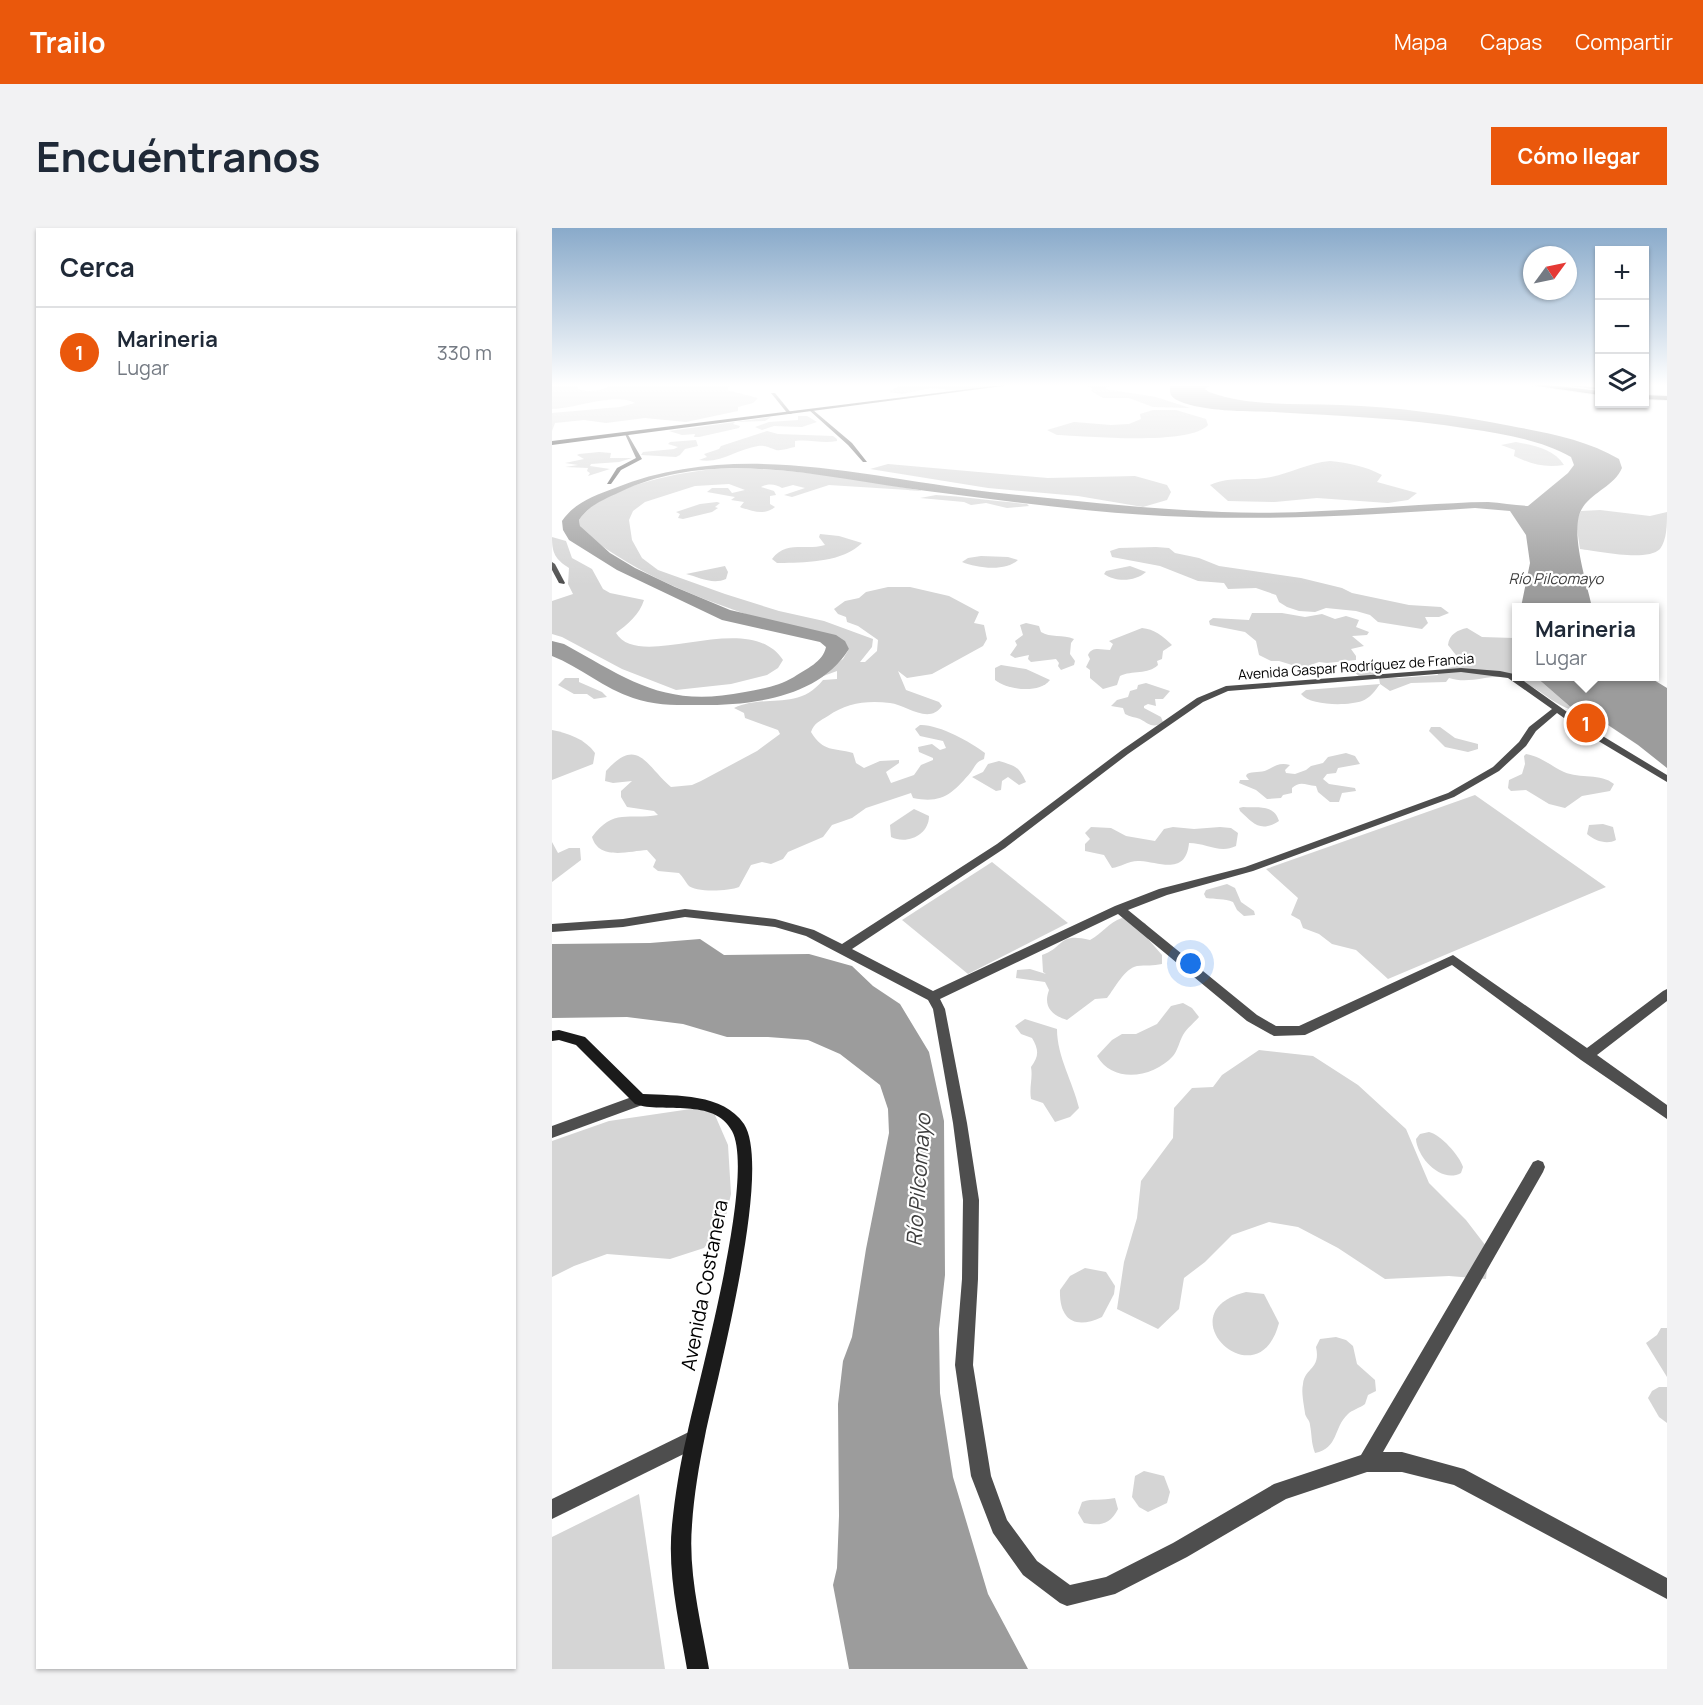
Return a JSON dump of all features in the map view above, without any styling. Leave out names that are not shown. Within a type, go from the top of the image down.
[{"type":"street","points":[[609,483],[619,469],[639,459],[635,451]]},
{"type":"street","points":[[856,451],[865,461]]},
{"type":"street","points":[[552,564],[561,583]]},
{"type":"street","name":"Avenida Gaspar Rodríguez de Francia","points":[[843,949],[983,858],[1125,752],[1200,700],[1215,693],[1278,684],[1461,670],[1487,671],[1512,677]]},
{"type":"street","name":"Avenida Gaspar Rodríguez de Francia","points":[[1518,681],[1556,710],[1667,779]]},
{"type":"street","points":[[933,997],[1119,909],[1163,892],[1250,869],[1451,795],[1496,769],[1524,744],[1533,729],[1556,710]]},
{"type":"street","points":[[1119,909],[1252,1018],[1274,1031],[1300,1031],[1453,959],[1667,1113]]},
{"type":"street","points":[[552,928],[623,923],[685,913],[775,923],[810,933],[933,997],[939,1009],[960,1123],[971,1200],[970,1279],[964,1365],[981,1476],[995,1515],[1029,1568],[1067,1596],[1108,1587],[1180,1550],[1281,1491],[1367,1462],[1402,1462],[1457,1476],[1667,1589]]},
{"type":"street","points":[[1586,1056],[1667,994]]},
{"type":"street","points":[[552,1036],[559,1035],[580,1041],[640,1100],[552,1132]]},
{"type":"street","name":"Avenida Costanera","points":[[640,1100],[711,1106],[730,1117],[741,1131],[746,1159],[738,1244],[695,1438],[681,1528],[682,1568],[698,1669]]},
{"type":"street","points":[[1367,1462],[1538,1167]]},
{"type":"street","points":[[552,1509],[695,1438]]},
{"type":"shaded area","points":[[683,451],[676,457],[641,455],[643,452]]},
{"type":"shaded area","points":[[712,451],[741,451],[715,460],[699,460],[707,457],[704,454]]},
{"type":"shaded area","points":[[1515,451],[1549,451],[1564,465],[1544,466],[1514,456]]},
{"type":"shaded area","points":[[611,453],[610,458],[632,458],[619,462],[591,464],[590,466],[610,469],[588,476],[590,473],[587,471],[588,468],[565,467],[578,465],[565,463],[584,459],[577,455],[579,454]]},
{"type":"shaded area","points":[[1330,461],[1369,469],[1382,475],[1377,482],[1417,493],[1408,500],[1388,503],[1317,498],[1275,502],[1228,501],[1210,485],[1233,479],[1271,477]]},
{"type":"shaded area","points":[[888,464],[1048,478],[1135,476],[1167,485],[1171,492],[1167,500],[1143,507],[1078,496],[988,488],[870,469]]},
{"type":"shaded area","points":[[714,469],[793,471],[924,491],[829,485],[792,497],[784,495],[805,488],[793,485],[782,488],[769,485],[761,487],[774,491],[776,495],[770,496],[770,504],[775,507],[759,512],[740,507],[744,502],[731,500],[735,497],[707,492],[712,488],[728,488],[732,493],[745,490],[729,484],[695,486],[645,502],[633,511],[629,520],[632,540],[642,558],[658,570],[725,594],[779,611],[824,621],[873,639],[872,647],[860,662],[865,662],[877,651],[878,640],[858,626],[847,622],[846,617],[838,614],[834,609],[845,601],[859,598],[866,592],[888,587],[910,587],[949,596],[979,612],[974,623],[984,625],[987,639],[983,646],[932,674],[907,678],[898,671],[906,690],[939,702],[942,706],[937,711],[924,714],[890,703],[857,704],[842,708],[818,722],[811,732],[820,743],[829,748],[853,753],[856,763],[864,768],[880,761],[899,760],[899,763],[886,772],[891,783],[914,775],[921,765],[933,760],[919,752],[918,747],[932,744],[940,750],[946,748],[943,741],[920,736],[915,729],[920,725],[936,727],[963,739],[985,753],[984,759],[959,786],[940,798],[913,798],[911,793],[866,808],[852,818],[832,825],[823,837],[788,852],[783,859],[771,864],[762,862],[751,865],[739,887],[728,890],[692,888],[679,873],[658,871],[653,867],[656,860],[647,850],[615,853],[601,849],[592,837],[607,822],[622,817],[658,815],[654,811],[627,807],[621,797],[621,791],[632,781],[613,783],[605,781],[606,771],[617,760],[626,755],[634,755],[648,763],[671,787],[692,785],[701,781],[757,751],[780,734],[778,730],[745,718],[744,713],[734,708],[746,704],[803,696],[823,680],[837,679],[837,671],[818,678],[843,659],[849,649],[712,602],[647,573],[586,534],[579,520],[590,508],[621,490],[660,478]]},
{"type":"shaded area","points":[[936,495],[1029,506],[1007,508],[986,503],[971,505],[964,502],[920,498]]},
{"type":"shaded area","points":[[720,503],[715,507],[718,508],[712,512],[683,519],[678,518],[680,514],[676,512],[700,504]]},
{"type":"shaded area","points":[[1600,510],[1650,516],[1667,512],[1666,532],[1660,549],[1644,555],[1621,555],[1580,549],[1576,522],[1581,511]]},
{"type":"shaded area","points":[[820,534],[839,536],[862,543],[845,554],[825,560],[777,563],[772,559],[778,553],[790,548],[825,545],[819,537]]},
{"type":"shaded area","points":[[552,537],[566,541],[572,558],[592,569],[603,589],[610,593],[644,600],[629,623],[616,633],[629,643],[647,647],[721,639],[746,639],[767,645],[783,660],[778,668],[767,675],[731,684],[676,690],[622,669],[552,634],[552,601],[573,594],[568,584],[569,568],[555,555]]},
{"type":"shaded area","points":[[1119,548],[1169,548],[1175,553],[1199,558],[1219,566],[1301,578],[1342,588],[1352,593],[1409,605],[1441,607],[1449,613],[1439,617],[1425,617],[1428,623],[1422,629],[1378,622],[1370,615],[1356,611],[1326,608],[1315,612],[1299,611],[1279,602],[1276,595],[1256,588],[1228,589],[1224,583],[1198,581],[1160,566],[1112,557],[1110,551]]},
{"type":"shaded area","points":[[1008,557],[1018,560],[999,567],[975,566],[962,562],[968,558]]},
{"type":"shaded area","points":[[725,566],[728,572],[726,579],[721,581],[711,581],[686,574]]},
{"type":"shaded area","points":[[1130,566],[1146,572],[1136,578],[1125,580],[1104,574],[1106,571]]},
{"type":"shaded area","points":[[1252,613],[1282,613],[1305,617],[1322,614],[1335,619],[1346,616],[1359,620],[1356,627],[1369,632],[1367,635],[1352,636],[1364,646],[1351,649],[1356,660],[1319,662],[1302,668],[1271,661],[1259,655],[1256,641],[1245,632],[1210,625],[1209,621],[1213,618],[1249,620]]},
{"type":"shaded area","points":[[1026,623],[1039,626],[1041,632],[1045,634],[1074,639],[1071,643],[1070,654],[1075,661],[1074,665],[1061,670],[1056,659],[1031,662],[1028,659],[1029,655],[1015,658],[1010,655],[1017,645],[1015,641],[1023,635],[1020,625]]},
{"type":"shaded area","points":[[1142,628],[1158,634],[1172,645],[1163,651],[1162,659],[1157,661],[1158,665],[1154,668],[1120,676],[1117,685],[1103,689],[1090,678],[1090,670],[1086,667],[1090,659],[1088,655],[1092,650],[1110,650],[1113,644],[1109,641]]},
{"type":"shaded area","points":[[1467,628],[1482,637],[1512,638],[1512,678],[1496,677],[1457,680],[1449,678],[1446,682],[1411,683],[1390,691],[1380,684],[1379,678],[1360,677],[1353,671],[1355,668],[1377,668],[1384,677],[1398,678],[1438,675],[1437,671],[1463,664],[1448,645],[1450,638],[1460,630]]},
{"type":"shaded area","points":[[1001,665],[1026,669],[1050,680],[1031,689],[1008,686],[995,680],[995,668]]},
{"type":"shaded area","points":[[565,678],[579,678],[579,682],[602,692],[607,697],[594,699],[587,694],[574,694],[558,685]]},
{"type":"shaded area","points":[[1520,681],[1541,681],[1574,710],[1559,705]]},
{"type":"shaded area","points":[[1146,683],[1170,691],[1163,699],[1155,699],[1156,706],[1148,704],[1144,706],[1161,717],[1163,722],[1156,725],[1125,714],[1123,708],[1111,706],[1117,700],[1128,697],[1130,691],[1137,689],[1138,685]]},
{"type":"shaded area","points":[[1380,684],[1365,700],[1356,703],[1321,703],[1312,701],[1301,694],[1306,690]]},
{"type":"shaded area","points":[[1431,727],[1440,727],[1455,738],[1478,744],[1478,749],[1468,752],[1445,747],[1429,731]]},
{"type":"shaded area","points":[[552,730],[570,735],[586,744],[595,753],[593,764],[552,780]]},
{"type":"shaded area","points":[[1346,753],[1355,756],[1360,764],[1338,768],[1336,773],[1327,774],[1323,779],[1329,784],[1355,788],[1356,791],[1342,793],[1339,802],[1330,802],[1318,792],[1316,786],[1298,784],[1292,788],[1292,793],[1283,795],[1281,798],[1267,799],[1256,790],[1239,783],[1240,780],[1249,780],[1247,774],[1265,771],[1278,765],[1290,765],[1285,770],[1286,773],[1295,774],[1323,763],[1328,757]]},
{"type":"shaded area","points":[[1526,754],[1542,759],[1564,772],[1603,778],[1614,784],[1610,791],[1582,796],[1565,808],[1549,804],[1526,790],[1511,791],[1508,788],[1509,780],[1522,774]]},
{"type":"shaded area","points":[[999,761],[1016,768],[1026,782],[1019,785],[1008,777],[1002,781],[1001,790],[996,791],[972,777],[983,772],[988,764]]},
{"type":"shaded area","points":[[1475,795],[1606,887],[1388,979],[1356,950],[1332,944],[1319,934],[1303,928],[1300,920],[1291,915],[1298,898],[1266,869]]},
{"type":"shaded area","points":[[1239,808],[1269,809],[1279,821],[1267,826],[1257,825],[1240,811]]},
{"type":"shaded area","points":[[914,809],[929,816],[928,823],[921,833],[904,840],[891,837],[890,825]]},
{"type":"shaded area","points":[[1603,824],[1613,827],[1616,840],[1601,842],[1587,834],[1589,825]]},
{"type":"shaded area","points":[[1091,827],[1111,828],[1126,836],[1155,841],[1164,829],[1173,827],[1231,828],[1238,833],[1236,846],[1230,848],[1219,849],[1189,843],[1183,860],[1170,865],[1136,861],[1112,868],[1104,855],[1085,851],[1085,844],[1090,839],[1085,833]]},
{"type":"shaded area","points":[[552,842],[558,853],[569,848],[580,848],[581,860],[552,882]]},
{"type":"shaded area","points":[[992,862],[1068,923],[968,974],[902,920]]},
{"type":"shaded area","points":[[1227,884],[1235,888],[1241,902],[1254,911],[1255,915],[1244,916],[1233,902],[1206,898],[1204,894],[1206,890]]},
{"type":"shaded area","points":[[1122,918],[1145,923],[1150,931],[1148,939],[1162,955],[1162,964],[1132,968],[1107,998],[1095,999],[1067,1020],[1050,1009],[1047,1001],[1049,990],[1045,982],[1016,978],[1017,970],[1030,969],[1046,974],[1043,972],[1042,955],[1067,939],[1090,940]]},
{"type":"shaded area","points":[[1183,1003],[1192,1008],[1199,1017],[1185,1032],[1175,1054],[1165,1063],[1144,1073],[1123,1074],[1104,1065],[1097,1056],[1112,1040],[1122,1034],[1136,1034],[1157,1024],[1171,1006]]},
{"type":"shaded area","points":[[1025,1019],[1057,1029],[1062,1059],[1079,1108],[1070,1117],[1055,1122],[1043,1103],[1031,1099],[1031,1067],[1036,1060],[1037,1050],[1032,1038],[1021,1034],[1015,1026]]},
{"type":"shaded area","points":[[1259,1050],[1313,1056],[1358,1085],[1406,1129],[1429,1183],[1466,1220],[1489,1250],[1486,1279],[1449,1276],[1385,1279],[1338,1248],[1298,1227],[1269,1222],[1232,1235],[1205,1262],[1184,1278],[1179,1309],[1158,1329],[1117,1309],[1124,1262],[1137,1218],[1141,1181],[1173,1138],[1174,1108],[1192,1088],[1213,1087],[1222,1075]]},
{"type":"shaded area","points":[[711,1106],[728,1145],[731,1194],[725,1220],[704,1248],[670,1259],[607,1254],[552,1277],[552,1141],[609,1121]]},
{"type":"shaded area","points":[[1429,1132],[1439,1137],[1454,1151],[1463,1167],[1461,1173],[1446,1175],[1438,1172],[1425,1161],[1416,1139],[1420,1134]]},
{"type":"shaded area","points":[[1085,1268],[1106,1272],[1115,1286],[1114,1294],[1102,1317],[1092,1321],[1077,1322],[1070,1320],[1062,1309],[1060,1290],[1070,1276]]},
{"type":"shaded area","points":[[1246,1292],[1264,1294],[1279,1323],[1268,1345],[1253,1355],[1237,1354],[1224,1345],[1214,1332],[1213,1317],[1223,1302]]},
{"type":"shaded area","points":[[1661,1328],[1667,1328],[1667,1377],[1646,1343],[1657,1335]]},
{"type":"shaded area","points":[[1336,1337],[1346,1340],[1353,1346],[1357,1364],[1375,1380],[1376,1391],[1368,1395],[1365,1404],[1343,1419],[1328,1447],[1315,1453],[1302,1395],[1304,1378],[1315,1364],[1316,1347],[1320,1339]]},
{"type":"shaded area","points":[[1659,1387],[1667,1387],[1667,1423],[1659,1417],[1648,1398],[1652,1391]]},
{"type":"shaded area","points":[[1144,1471],[1164,1476],[1170,1492],[1167,1503],[1148,1512],[1139,1507],[1132,1497],[1135,1476]]},
{"type":"shaded area","points":[[639,1494],[665,1669],[552,1669],[552,1537]]},
{"type":"shaded area","points":[[1115,1498],[1118,1509],[1112,1518],[1104,1523],[1084,1523],[1078,1513],[1082,1502]]},
{"type":"water","name":"Río Pilcomayo","points":[[1559,451],[1605,451],[1619,459],[1622,468],[1614,479],[1588,501],[1579,516],[1578,542],[1591,603],[1522,603],[1530,563],[1526,535],[1510,511],[1475,508],[1281,518],[1164,516],[1015,502],[772,470],[733,468],[695,471],[657,478],[598,503],[579,520],[580,526],[610,553],[675,587],[730,610],[836,635],[845,641],[849,649],[835,666],[819,679],[800,689],[779,697],[713,705],[670,705],[633,698],[602,684],[552,656],[552,641],[564,644],[630,680],[650,688],[670,694],[717,696],[776,685],[809,668],[824,652],[826,647],[820,642],[722,620],[617,570],[569,540],[563,530],[562,521],[579,504],[615,488],[661,473],[707,466],[754,464],[801,466],[990,492],[1077,501],[1193,511],[1271,513],[1479,502],[1528,506],[1568,473],[1574,465],[1571,457]]},
{"type":"water","points":[[1541,681],[1656,681],[1667,688],[1667,768],[1599,719],[1574,710]]},
{"type":"water","name":"Río Pilcomayo","points":[[700,939],[724,955],[809,954],[852,966],[873,986],[900,1004],[929,1052],[944,1121],[945,1275],[939,1329],[940,1393],[953,1477],[988,1594],[1028,1669],[849,1669],[833,1585],[837,1568],[839,1516],[838,1404],[843,1361],[852,1337],[866,1249],[889,1133],[888,1109],[880,1085],[840,1054],[808,1040],[727,1037],[683,1024],[627,1017],[552,1018],[552,944],[650,943]]},
{"type":"place","name":"Marineria","points":[[1586,723]]}]
